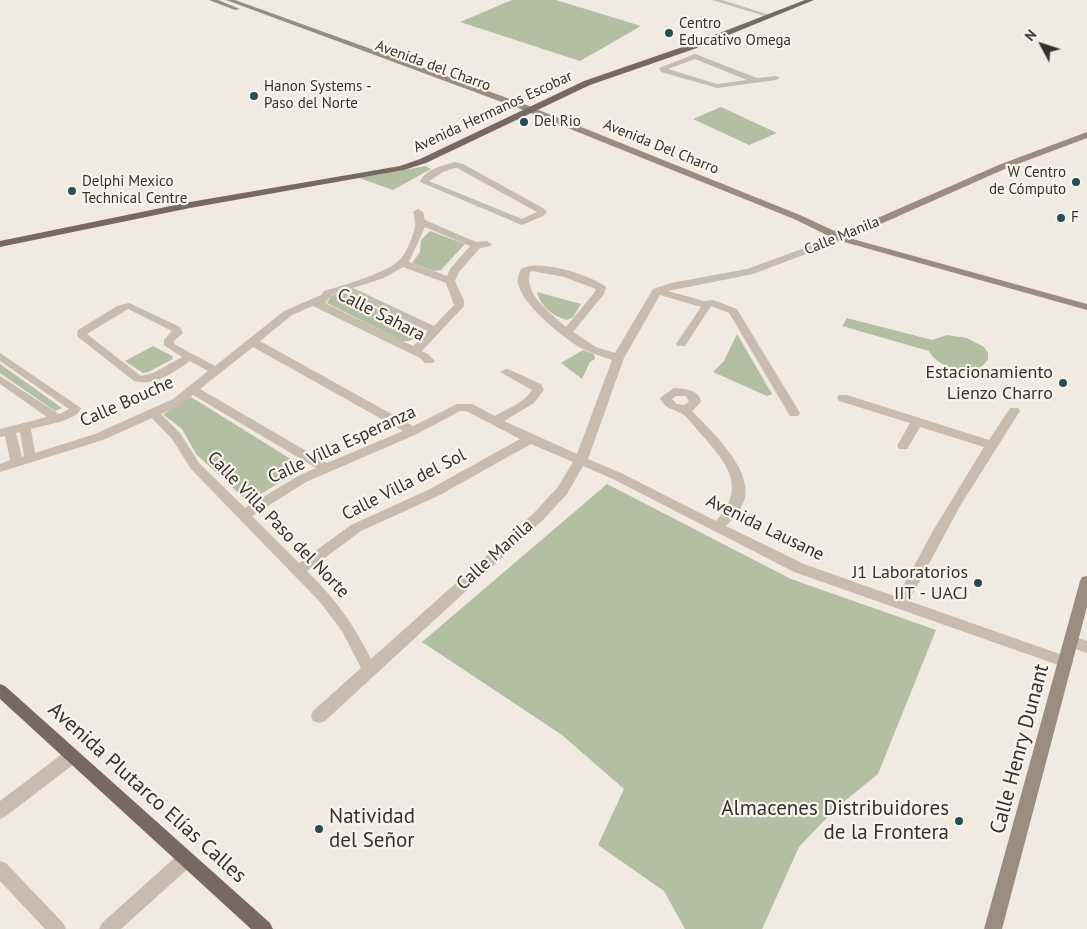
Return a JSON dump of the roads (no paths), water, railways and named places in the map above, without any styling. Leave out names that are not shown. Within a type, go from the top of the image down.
[{"type":"main road","name":"Avenida Hermanos Escobar","points":[[618,69],[669,55],[719,36],[797,0]]},
{"type":"main road","name":"Avenida Hermanos Escobar","points":[[0,244],[248,194],[401,168],[430,159],[490,130],[524,110],[618,69],[710,33],[811,0]]},
{"type":"main road","points":[[710,33],[719,36]]},
{"type":"main road","name":"Avenida Hermanos Escobar","points":[[0,236],[271,182],[410,158],[513,110],[524,110]]},
{"type":"main road","points":[[480,126],[490,130]]},
{"type":"main road","points":[[0,240],[69,225],[84,219]]},
{"type":"main road","name":"Avenida Plutarco Elías Calles","points":[[0,690],[264,929]]},
{"type":"street","name":"Avenida del Charro","points":[[212,0],[482,95],[513,110]]},
{"type":"street","name":"Avenida Del Charro","points":[[229,0],[524,110]]},
{"type":"street","points":[[715,0],[766,14]]},
{"type":"street","points":[[669,55],[683,60]]},
{"type":"street","points":[[757,82],[697,57],[683,60],[662,69],[717,86],[757,82],[776,78]]},
{"type":"street","name":"Avenida del Charro","points":[[524,110],[740,202],[829,236],[840,238]]},
{"type":"street","name":"Calle Manila","points":[[319,716],[538,517],[562,491],[580,460],[620,355],[653,295],[659,290],[744,273],[840,238],[1004,166],[1087,135]]},
{"type":"street","points":[[460,166],[541,211],[540,214],[527,222],[521,222],[426,183],[424,181],[446,167],[460,166]]},
{"type":"street","points":[[402,263],[407,259],[420,230],[419,217],[475,245],[487,244]]},
{"type":"street","points":[[866,227],[867,237],[878,249]]},
{"type":"street","points":[[840,238],[1087,307]]},
{"type":"street","points":[[450,281],[454,271],[475,249],[475,245]]},
{"type":"street","points":[[402,263],[450,281],[459,301],[459,306],[415,351]]},
{"type":"street","name":"Calle Bouche","points":[[0,468],[99,437],[177,402],[276,321],[315,307],[328,293],[380,276],[402,263]]},
{"type":"street","points":[[568,332],[600,294],[601,288],[594,283],[578,278],[539,268],[529,269],[525,272],[523,278],[527,292],[546,316],[591,349],[620,355]]},
{"type":"street","points":[[344,288],[434,330]]},
{"type":"street","points":[[659,290],[733,311],[794,413]]},
{"type":"street","name":"Calle Sahara","points":[[319,301],[415,351],[429,361]]},
{"type":"street","points":[[681,344],[708,303]]},
{"type":"street","points":[[189,357],[143,380],[82,335],[82,332],[121,308],[133,307],[176,330],[178,332],[168,343],[214,370]]},
{"type":"street","points":[[250,341],[412,432]]},
{"type":"street","points":[[0,356],[75,408],[74,412],[57,418],[5,432],[17,462]]},
{"type":"street","points":[[500,423],[516,416],[517,410],[536,394],[538,390],[537,387],[506,372]]},
{"type":"street","points":[[0,379],[57,418]]},
{"type":"street","points":[[193,390],[328,469]]},
{"type":"street","points":[[843,398],[991,445]]},
{"type":"street","name":"Avenida Lausane","points":[[457,408],[468,407],[530,439],[617,476],[799,568],[1066,662]]},
{"type":"street","name":"Calle Villa Esperanza","points":[[244,515],[292,484],[412,432],[457,408]]},
{"type":"street","points":[[684,409],[729,461],[739,482],[739,494],[736,505],[717,528]]},
{"type":"street","points":[[901,604],[924,555],[950,508],[1014,411]]},
{"type":"street","name":"Calle Villa Paso del Norte","points":[[153,412],[176,436],[195,466],[325,598],[347,627],[369,669]]},
{"type":"street","points":[[904,446],[917,422]]},
{"type":"street","points":[[25,427],[30,458]]},
{"type":"street","name":"Calle Villa del Sol","points":[[298,571],[356,528],[433,493],[530,439]]},
{"type":"street","name":"Calle Henry Dunant","points":[[994,929],[1066,662],[1079,644],[1087,581]]},
{"type":"street","points":[[0,810],[72,756]]},
{"type":"street","points":[[108,929],[186,859]]},
{"type":"street","points":[[0,869],[57,929]]},
{"type":"place","name":"Centro Educativo Omega","points":[[669,33]]},
{"type":"place","name":"Hanon Systems - Paso del Norte","points":[[254,96]]},
{"type":"place","name":"Del Rio","points":[[524,122]]},
{"type":"place","name":"W Centro de Cómputo","points":[[1076,182]]},
{"type":"place","name":"Delphi Mexico Technical Centre","points":[[72,191]]},
{"type":"place","name":"F","points":[[1061,218]]},
{"type":"place","name":"Estacionamiento Lienzo Charro","points":[[1063,383]]},
{"type":"place","name":"J1 Laboratorios IIT - UACJ","points":[[978,583]]},
{"type":"place","name":"Almacenes Distribuidores de la Frontera","points":[[959,821]]},
{"type":"place","name":"Natividad del Señor","points":[[319,829]]}]
